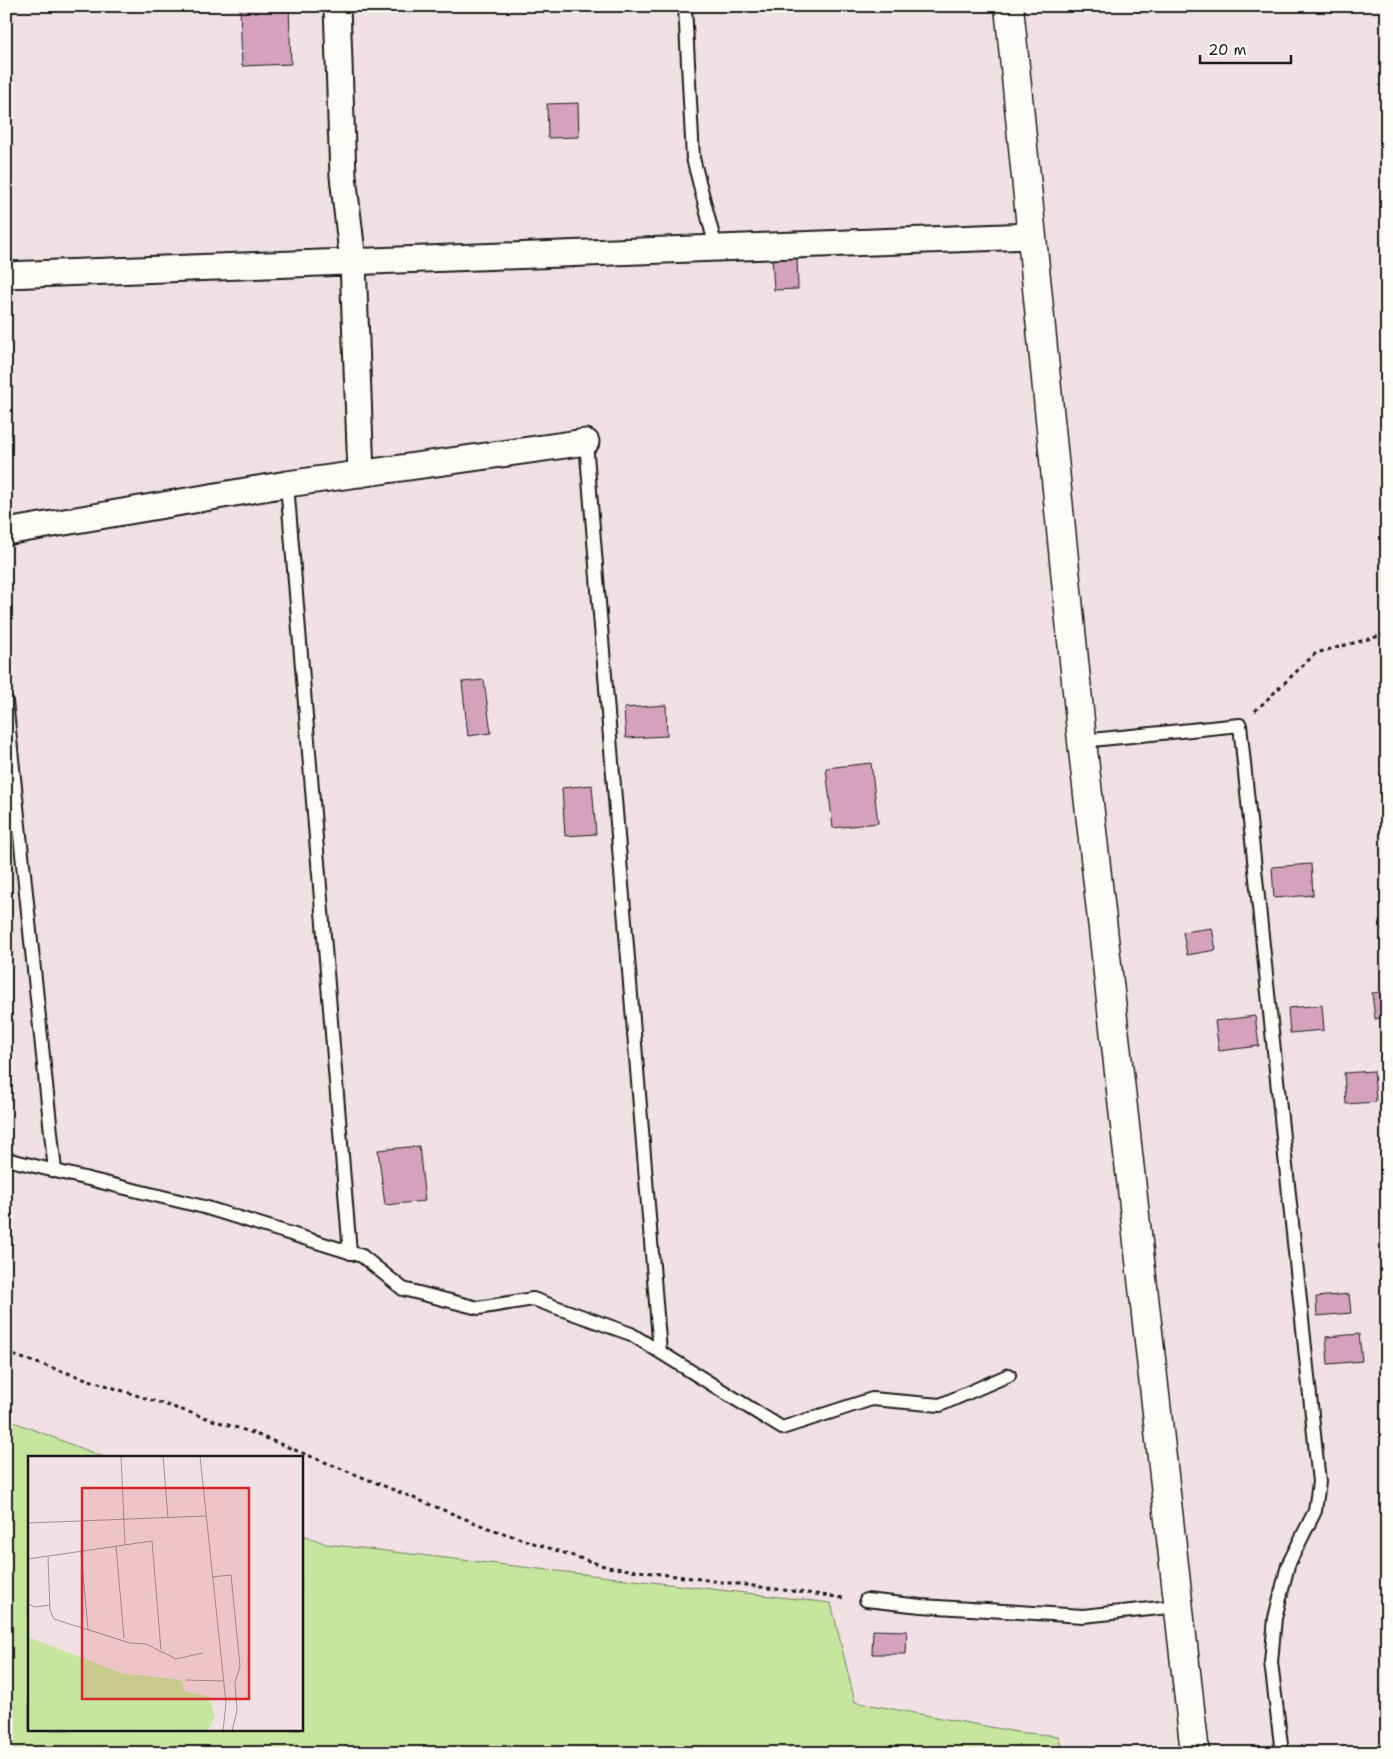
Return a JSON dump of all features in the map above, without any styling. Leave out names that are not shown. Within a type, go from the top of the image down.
[{"type":"street","points":[[336,6],[343,176],[353,262],[361,474]]},
{"type":"street","points":[[1009,6],[1082,740],[1195,1753]]},
{"type":"street","points":[[6,275],[1032,236]]},
{"type":"street","points":[[6,532],[287,484],[586,442]]},
{"type":"lane","points":[[685,6],[693,158],[716,248]]},
{"type":"lane","points":[[586,442],[660,1352]]},
{"type":"lane","points":[[287,484],[350,1253]]},
{"type":"lane","points":[[6,701],[55,1171]]},
{"type":"lane","points":[[1082,740],[1240,725],[1319,1482],[1315,1511],[1288,1565],[1275,1618],[1271,1662],[1282,1753]]},
{"type":"lane","points":[[6,1159],[204,1207],[362,1256],[403,1289],[478,1308],[533,1299],[631,1334],[782,1428],[872,1399],[940,1405],[1009,1375]]},
{"type":"lane","points":[[866,1600],[921,1606],[1083,1616],[1179,1606]]},
{"type":"path","points":[[1240,725],[1316,653],[1387,634]]},
{"type":"path","points":[[6,1353],[253,1433],[488,1528],[607,1567],[866,1600]]},
{"type":"green space","points":[[6,1419],[101,1456],[28,1456],[28,1732],[302,1732],[302,1534],[326,1544],[831,1603],[855,1702],[1017,1732],[1058,1736],[1063,1753],[6,1753]]},
{"type":"building","points":[[289,7],[291,64],[242,66],[240,8]]},
{"type":"building","points":[[578,103],[579,137],[548,138],[547,104]]},
{"type":"building","points":[[797,256],[798,289],[774,290],[772,257]]},
{"type":"building","points":[[484,680],[491,733],[468,736],[462,682]]},
{"type":"building","points":[[666,705],[667,736],[626,738],[624,708]]},
{"type":"building","points":[[871,763],[878,823],[833,828],[826,768]]},
{"type":"building","points":[[592,785],[596,834],[565,836],[562,788]]},
{"type":"building","points":[[1311,864],[1313,895],[1274,898],[1272,867]]},
{"type":"building","points":[[1212,928],[1216,950],[1187,955],[1183,932]]},
{"type":"building","points":[[1387,991],[1387,1017],[1375,1019],[1372,993]]},
{"type":"building","points":[[1322,1005],[1324,1030],[1290,1033],[1288,1008]]},
{"type":"building","points":[[1255,1016],[1259,1046],[1219,1051],[1215,1021]]},
{"type":"building","points":[[1374,1071],[1376,1102],[1346,1104],[1344,1073]]},
{"type":"building","points":[[419,1146],[425,1201],[385,1205],[378,1150]]},
{"type":"building","points":[[1349,1294],[1351,1313],[1317,1316],[1316,1297]]},
{"type":"building","points":[[1359,1334],[1362,1361],[1328,1364],[1326,1337]]},
{"type":"building","points":[[873,1630],[907,1631],[906,1654],[872,1654]]}]
